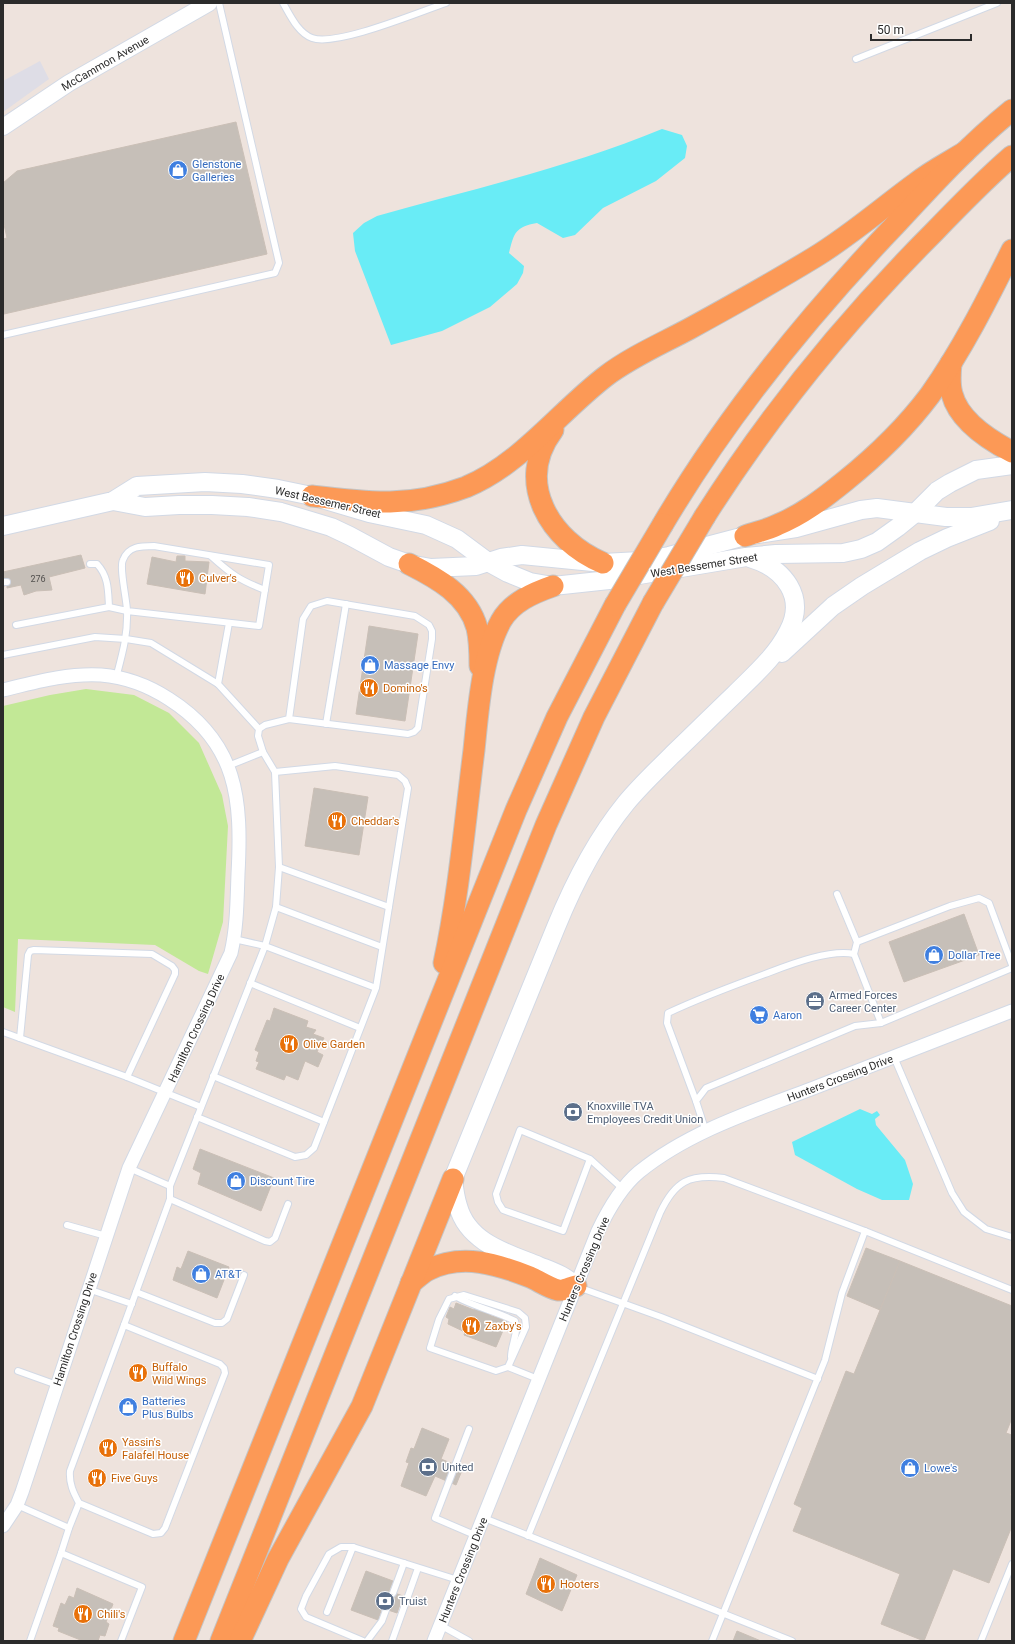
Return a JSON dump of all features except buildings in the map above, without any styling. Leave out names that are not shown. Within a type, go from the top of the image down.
[{"type":"highway","points":[[184,1641],[516,810],[557,717],[582,666],[615,605],[686,486],[751,393],[849,273],[965,152],[1012,110]]},
{"type":"highway","points":[[312,496],[365,502],[403,502],[429,498],[467,486],[486,478],[506,465],[574,403],[607,376],[641,354],[763,288],[817,256],[918,181],[965,152]]},
{"type":"highway","points":[[221,1641],[543,832],[594,717],[653,603],[742,458],[791,393],[840,333],[906,260],[993,172],[1012,156]]},
{"type":"highway","points":[[745,536],[776,526],[805,512],[861,468],[910,418],[929,396],[951,363],[983,308],[1012,250]]},
{"type":"highway","points":[[951,363],[950,383],[952,395],[961,412],[980,431],[999,445],[1012,452]]},
{"type":"highway","points":[[574,403],[549,436],[540,454],[537,465],[539,496],[546,514],[560,534],[581,551],[603,562]]},
{"type":"highway","points":[[409,564],[432,576],[448,587],[461,598],[471,613],[477,628],[482,684]]},
{"type":"highway","points":[[432,1020],[455,905],[482,684],[493,637],[502,620],[513,607],[524,598],[553,586]]},
{"type":"highway","points":[[240,1641],[278,1559],[362,1406],[453,1179]]},
{"type":"highway","points":[[411,1283],[427,1271],[442,1264],[455,1261],[467,1261],[486,1263],[506,1268],[559,1290],[576,1286]]},
{"type":"main road","name":"West Bessemer Street","points":[[3,526],[113,501],[137,486],[205,482],[242,484],[312,496],[369,512],[426,525],[457,540],[488,562],[508,573],[530,582],[553,586],[609,580],[746,557],[776,554],[843,553],[861,549],[877,542],[914,514],[937,491],[963,476],[976,470],[1012,465]]},
{"type":"main road","name":"West Bessemer Street","points":[[113,501],[145,507],[179,504],[212,505],[248,507],[281,512],[331,527],[389,557],[409,564],[431,568],[476,566],[501,558],[522,555],[603,562],[640,561],[669,556],[745,536],[796,528],[861,510],[877,508],[946,517],[971,517],[1012,511]]},
{"type":"main road","points":[[576,1286],[565,1276],[503,1253],[487,1244],[473,1233],[464,1220],[458,1206],[453,1179],[573,886],[587,860],[604,833],[626,803],[652,775],[764,666],[787,649],[833,606],[862,586],[933,544],[1012,511]]},
{"type":"main road","points":[[746,557],[763,562],[774,568],[784,577],[793,596],[794,615],[789,631],[764,666]]},
{"type":"street","name":"McCammon Avenue","points":[[3,127],[69,83],[209,3]]},
{"type":"street","name":"Hamilton Crossing Drive","points":[[3,690],[75,674],[103,675],[144,685],[180,706],[194,717],[208,733],[219,748],[228,766],[236,794],[239,813],[240,840],[234,939],[231,953],[129,1168],[17,1505],[3,1526]]},
{"type":"street","name":"Hunters Crossing Drive","points":[[434,1641],[598,1231],[609,1209],[638,1173],[657,1159],[706,1132],[764,1107],[1012,1011]]},
{"type":"lane","points":[[3,335],[275,273],[279,263],[220,3]]},
{"type":"lane","points":[[283,3],[305,34],[313,38],[327,40],[351,36],[446,3]]},
{"type":"lane","points":[[856,59],[998,3]]},
{"type":"lane","points":[[16,625],[109,608],[127,611],[229,624],[259,626],[269,565],[154,546],[137,547],[126,553],[122,561],[127,611],[126,640],[116,678]]},
{"type":"lane","points":[[210,555],[230,574],[265,590]]},
{"type":"lane","points":[[90,564],[97,564],[107,580],[109,608]]},
{"type":"lane","points":[[124,1325],[220,1364],[224,1368],[226,1374],[165,1528],[161,1533],[153,1534],[79,1503],[72,1490],[69,1479],[70,1471],[170,1199],[170,1186],[265,946],[276,907],[279,867],[275,772],[263,752],[258,736],[259,729],[265,725],[289,719],[408,734],[414,732],[418,728],[432,639],[432,631],[429,625],[415,616],[346,604],[327,601],[311,606],[305,613],[303,619],[289,719]]},
{"type":"lane","points":[[326,724],[346,604]]},
{"type":"lane","points":[[218,684],[229,624]]},
{"type":"lane","points":[[3,656],[95,637],[151,643],[218,684],[259,729]]},
{"type":"lane","points":[[228,766],[263,752]]},
{"type":"lane","points":[[197,1117],[295,1157],[306,1155],[314,1148],[376,988],[408,788],[405,781],[398,775],[335,766],[275,772]]},
{"type":"lane","points":[[279,867],[389,907]]},
{"type":"lane","points":[[837,894],[857,942],[854,954],[881,1023]]},
{"type":"lane","points":[[857,942],[950,906],[978,898],[989,903],[1012,965]]},
{"type":"lane","points":[[276,907],[382,947]]},
{"type":"lane","points":[[234,939],[265,946],[376,988]]},
{"type":"lane","points":[[20,1038],[28,955],[30,951],[152,954],[172,966],[175,970],[175,974],[127,1077]]},
{"type":"lane","points":[[706,1132],[667,1023],[668,1013],[712,993],[796,962],[844,952],[854,954]]},
{"type":"lane","points":[[696,1101],[706,1088],[855,1026],[881,1023],[1012,968]]},
{"type":"lane","points":[[250,983],[360,1028]]},
{"type":"lane","points":[[3,1032],[127,1077],[165,1094],[201,1107]]},
{"type":"lane","points":[[894,1057],[952,1193],[964,1212],[986,1230],[1012,1237]]},
{"type":"lane","points":[[213,1076],[324,1122]]},
{"type":"lane","points":[[590,1159],[563,1231],[503,1210],[498,1202],[496,1194],[520,1130],[590,1159],[624,1189]]},
{"type":"lane","points":[[129,1168],[170,1186]]},
{"type":"lane","points":[[528,1536],[667,1197],[679,1185],[690,1179],[707,1176],[724,1178],[865,1231],[1012,1290]]},
{"type":"lane","points":[[170,1199],[270,1242],[275,1238],[288,1204]]},
{"type":"lane","points":[[67,1225],[106,1236]]},
{"type":"lane","points":[[712,1641],[818,1379],[830,1342],[842,1293],[865,1231]]},
{"type":"lane","points":[[136,1292],[215,1323],[222,1323],[227,1319],[244,1275]]},
{"type":"lane","points":[[576,1286],[623,1302],[818,1379]]},
{"type":"lane","points":[[88,1288],[132,1304]]},
{"type":"lane","points":[[508,1367],[526,1327],[525,1318],[518,1312],[464,1295],[455,1296],[449,1299],[439,1319],[430,1348],[496,1371],[508,1367],[538,1379]]},
{"type":"lane","points":[[455,1296],[469,1303],[502,1314],[515,1321],[517,1328],[511,1349],[511,1360]]},
{"type":"lane","points":[[18,1371],[57,1385]]},
{"type":"lane","points":[[469,1429],[435,1518],[476,1536]]},
{"type":"lane","points":[[30,1641],[79,1503]]},
{"type":"lane","points":[[17,1505],[69,1528]]},
{"type":"lane","points":[[484,1518],[792,1641]]},
{"type":"lane","points":[[363,1641],[306,1618],[301,1609],[306,1596],[329,1554],[341,1546],[353,1547],[458,1580]]},
{"type":"lane","points":[[327,1612],[353,1547]]},
{"type":"lane","points":[[61,1554],[142,1587],[121,1641]]},
{"type":"lane","points":[[393,1593],[404,1563]]},
{"type":"lane","points":[[981,1641],[1012,1564]]},
{"type":"lane","points":[[392,1641],[418,1568]]},
{"type":"lane","points":[[367,1641],[382,1621],[386,1610]]},
{"type":"lane","points":[[440,1625],[469,1641]]},
{"type":"shaded area","points":[[40,61],[49,79],[3,112],[3,81]]},
{"type":"green space","points":[[86,689],[134,695],[169,713],[199,743],[222,795],[228,826],[223,922],[208,974],[199,971],[155,945],[18,939],[15,1012],[3,1007],[3,706],[50,695]]},
{"type":"water","points":[[662,129],[682,135],[687,146],[685,158],[656,181],[603,208],[575,235],[563,238],[537,223],[520,229],[512,240],[509,253],[524,266],[523,273],[517,284],[490,307],[442,331],[391,345],[355,251],[353,233],[364,223],[377,216],[485,187],[592,155]]},
{"type":"water","points":[[860,1109],[872,1114],[877,1111],[880,1115],[875,1119],[876,1125],[905,1160],[913,1184],[909,1200],[882,1200],[857,1189],[795,1155],[792,1142]]},
{"type":"place","name":"Glenstone Galleries","points":[[178,170]]},
{"type":"place","name":"Culver's","points":[[185,578]]},
{"type":"place","name":"Massage Envy","points":[[370,665]]},
{"type":"place","name":"Domino's","points":[[369,688]]},
{"type":"place","name":"Cheddar's","points":[[337,821]]},
{"type":"place","name":"Dollar Tree","points":[[934,955]]},
{"type":"place","name":"Armed Forces Career Center","points":[[815,1001]]},
{"type":"place","name":"Aaron","points":[[759,1015]]},
{"type":"place","name":"Olive Garden","points":[[289,1044]]},
{"type":"place","name":"Knoxville TVA Employees Credit Union","points":[[573,1112]]},
{"type":"place","name":"Discount Tire","points":[[236,1181]]},
{"type":"place","name":"AT&T","points":[[201,1274]]},
{"type":"place","name":"Zaxby's","points":[[471,1326]]},
{"type":"place","name":"Buffalo Wild Wings","points":[[138,1373]]},
{"type":"place","name":"Batteries Plus Bulbs","points":[[128,1407]]},
{"type":"place","name":"Yassin's Falafel House","points":[[108,1448]]},
{"type":"place","name":"United","points":[[428,1467]]},
{"type":"place","name":"Lowe's","points":[[910,1468]]},
{"type":"place","name":"Five Guys","points":[[97,1478]]},
{"type":"place","name":"Hooters","points":[[546,1584]]},
{"type":"place","name":"Truist","points":[[385,1601]]},
{"type":"place","name":"Chili's","points":[[83,1614]]}]
